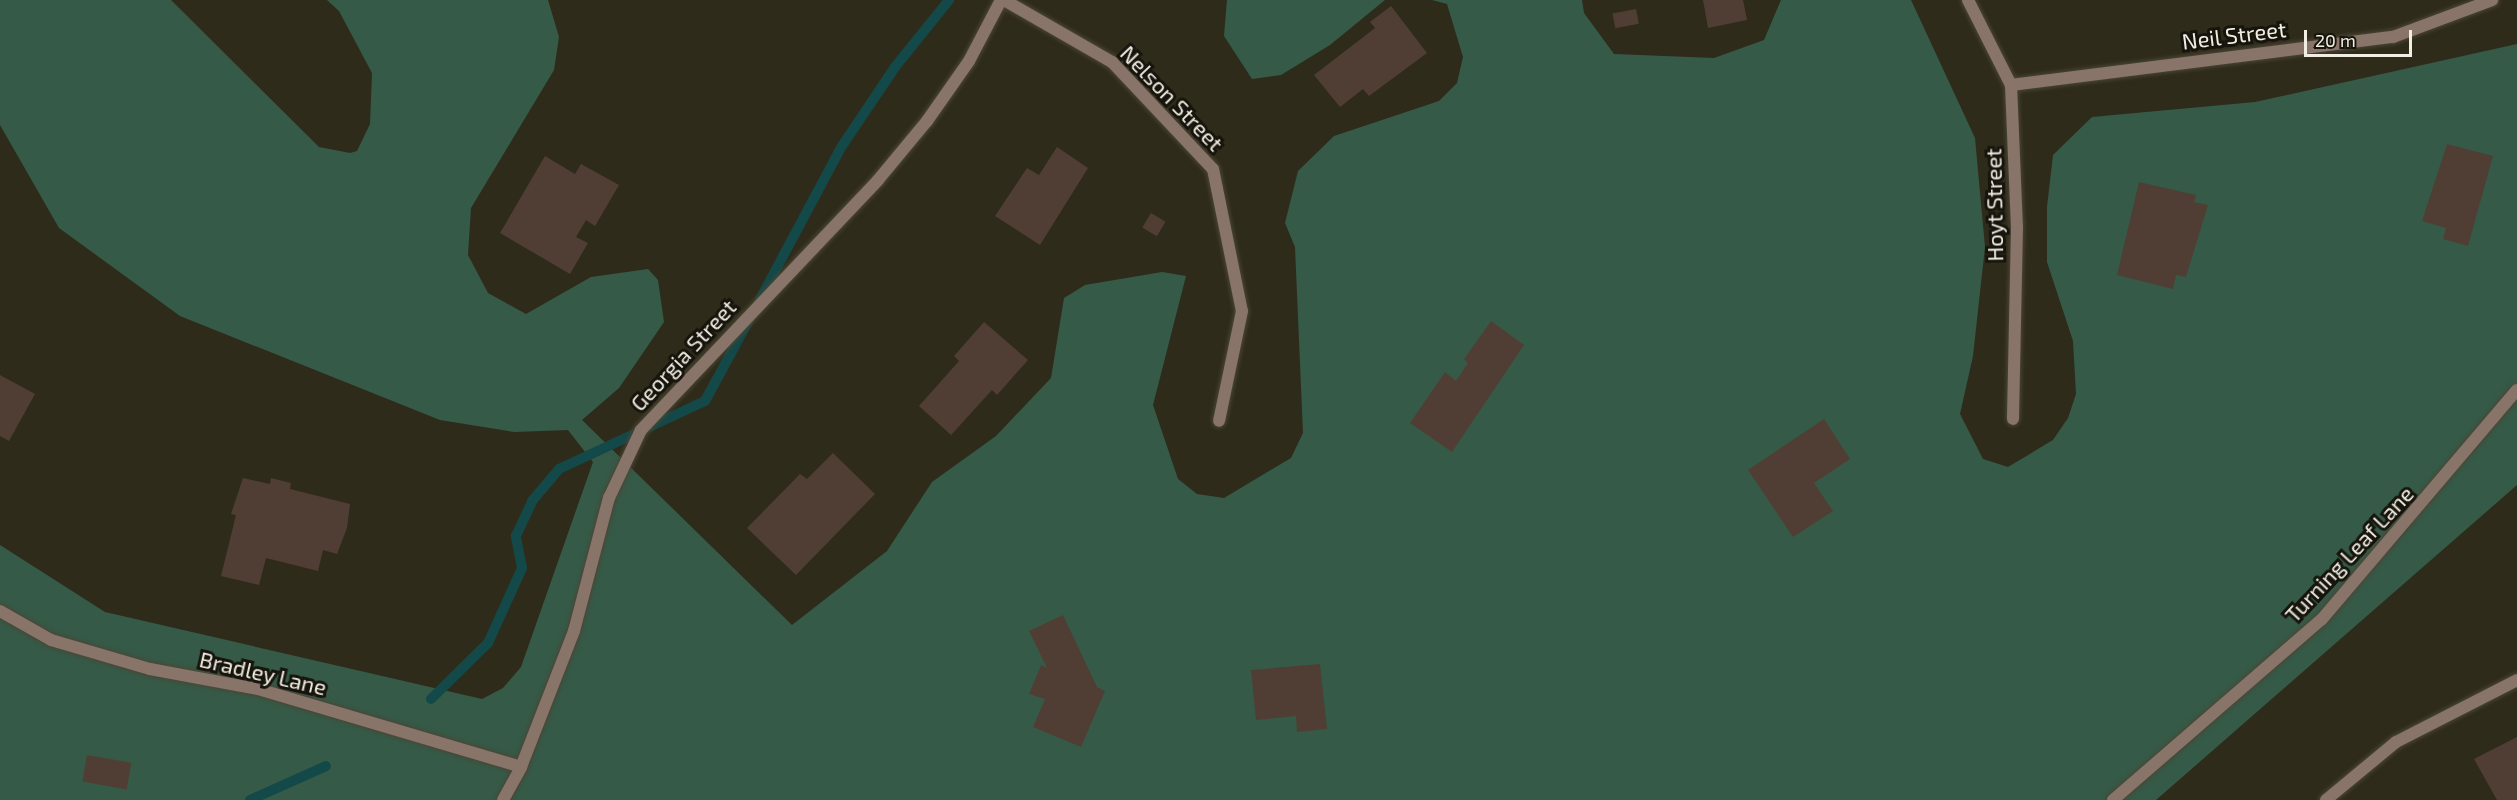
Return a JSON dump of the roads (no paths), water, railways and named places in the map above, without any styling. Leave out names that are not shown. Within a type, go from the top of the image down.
[{"type":"street","name":"Nelson Street","points":[[1002,0],[1112,62],[1212,169],[1242,311],[1219,421]]},
{"type":"street","name":"Georgia Street","points":[[503,800],[521,767],[574,631],[609,498],[641,430],[892,163],[969,61],[1002,0]]},
{"type":"street","name":"Hoyt Street","points":[[1968,0],[2011,85],[2017,227],[2013,419]]},
{"type":"street","name":"Neil Street","points":[[2011,85],[2393,37],[2492,0]]},
{"type":"street","name":"Turning Leaf Lane","points":[[2113,800],[2322,619],[2517,390]]},
{"type":"street","name":"Bradley Lane","points":[[0,611],[51,640],[117,660],[258,689],[521,767]]},
{"type":"street","points":[[2326,800],[2396,742],[2517,680]]},
{"type":"waterway","points":[[758,303],[842,146],[895,67],[949,0]]},
{"type":"waterway","points":[[431,699],[488,643],[522,568],[516,536],[532,501],[559,469],[705,401],[749,320]]},
{"type":"waterway","points":[[250,800],[326,766]]}]
